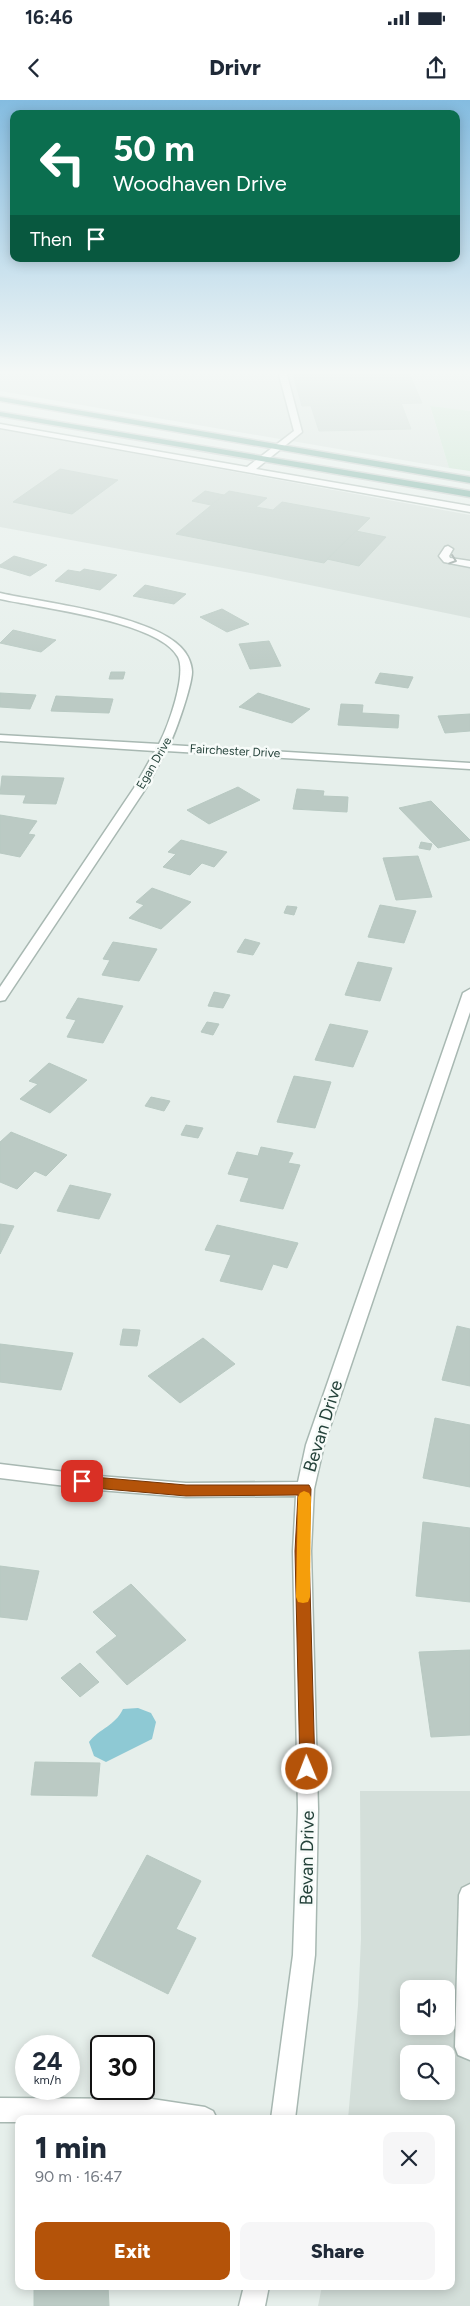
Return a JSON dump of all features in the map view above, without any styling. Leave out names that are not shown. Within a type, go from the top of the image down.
[{"type":"main road","points":[[348,474],[466,493]]},
{"type":"main road","points":[[435,474],[470,480]]},
{"type":"street","points":[[271,474],[470,510]]},
{"type":"street","points":[[450,506],[466,493]]},
{"type":"street","points":[[448,549],[444,556],[447,560],[470,564]]},
{"type":"street","name":"Egan Drive","points":[[0,596],[124,623],[153,633],[176,647],[186,662],[187,672],[171,732],[140,788],[0,997]]},
{"type":"street","name":"Fairchester Drive","points":[[0,738],[470,766]]},
{"type":"street","name":"Bevan Drive","points":[[284,2115],[304,1955],[308,1809],[302,1551],[304,1489],[315,1445],[470,994]]},
{"type":"street","points":[[0,1470],[99,1483],[186,1490],[304,1489]]},
{"type":"street","points":[[470,1895],[466,2047],[470,2049]]},
{"type":"street","points":[[0,2110],[152,2112],[175,2115]]},
{"type":"street","points":[[252,2306],[256,2290]]},
{"type":"shaded area","points":[[0,474],[246,474],[470,515],[470,618],[261,575],[0,527]]},
{"type":"shaded area","points":[[360,1791],[470,1791],[470,2306],[318,2306],[321,2290],[455,2290],[455,2115],[348,2115],[358,2005],[361,1939]]},
{"type":"water","points":[[138,1708],[151,1713],[156,1722],[152,1739],[106,1762],[94,1756],[89,1742],[93,1737],[112,1723],[123,1709]]},
{"type":"building","points":[[53,474],[86,474],[118,480],[72,514],[13,502]]},
{"type":"building","points":[[205,491],[224,495],[211,505],[192,501]]},
{"type":"building","points":[[229,491],[267,498],[256,507],[273,510],[282,502],[370,518],[324,563],[176,534]]},
{"type":"building","points":[[356,531],[386,537],[359,566],[327,559]]},
{"type":"building","points":[[14,556],[47,565],[30,576],[0,567],[0,565]]},
{"type":"building","points":[[84,569],[117,575],[100,590],[55,581],[68,570],[80,572]]},
{"type":"building","points":[[145,585],[186,594],[174,604],[133,596]]},
{"type":"building","points":[[222,609],[249,624],[227,632],[200,617]]},
{"type":"building","points":[[13,630],[56,640],[41,652],[0,643]]},
{"type":"building","points":[[269,641],[281,666],[250,669],[239,644]]},
{"type":"building","points":[[111,672],[125,672],[123,679],[109,679]]},
{"type":"building","points":[[380,673],[413,677],[408,688],[375,683]]},
{"type":"building","points":[[0,693],[36,695],[30,709],[0,707]]},
{"type":"building","points":[[258,693],[310,709],[292,723],[239,707]]},
{"type":"building","points":[[56,696],[113,699],[109,713],[51,711]]},
{"type":"building","points":[[341,704],[363,705],[362,713],[399,715],[398,728],[338,725]]},
{"type":"building","points":[[470,714],[470,731],[445,733],[438,716]]},
{"type":"building","points":[[2,776],[64,778],[56,804],[23,803],[26,795],[0,794]]},
{"type":"building","points":[[238,787],[260,800],[209,824],[187,810]]},
{"type":"building","points":[[297,789],[324,791],[323,796],[348,797],[347,812],[293,809]]},
{"type":"building","points":[[431,801],[470,840],[438,848],[399,808]]},
{"type":"building","points":[[0,815],[37,821],[28,834],[35,835],[20,857],[0,853]]},
{"type":"building","points":[[181,840],[227,852],[214,867],[202,863],[190,875],[163,867],[176,854],[168,852]]},
{"type":"building","points":[[421,842],[432,844],[430,850],[419,848]]},
{"type":"building","points":[[418,856],[432,897],[396,900],[383,858]]},
{"type":"building","points":[[152,888],[191,902],[161,929],[129,918],[144,905],[136,902]]},
{"type":"building","points":[[380,905],[416,911],[404,943],[368,937]]},
{"type":"building","points":[[287,906],[297,907],[294,915],[284,913]]},
{"type":"building","points":[[245,939],[260,943],[253,955],[237,952]]},
{"type":"building","points":[[113,942],[157,949],[139,981],[102,975],[110,960],[103,959]]},
{"type":"building","points":[[358,962],[392,968],[380,1001],[345,995]]},
{"type":"building","points":[[214,992],[230,995],[223,1008],[208,1006]]},
{"type":"building","points":[[78,998],[123,1006],[103,1043],[67,1037],[76,1020],[66,1018]]},
{"type":"building","points":[[207,1022],[219,1024],[213,1035],[201,1032]]},
{"type":"building","points":[[330,1024],[368,1031],[353,1067],[315,1060]]},
{"type":"building","points":[[49,1063],[87,1080],[50,1113],[20,1099],[38,1084],[29,1081]]},
{"type":"building","points":[[294,1076],[331,1082],[315,1128],[277,1122]]},
{"type":"building","points":[[151,1097],[170,1101],[164,1111],[145,1106]]},
{"type":"building","points":[[186,1125],[203,1128],[198,1138],[181,1135]]},
{"type":"building","points":[[11,1132],[67,1155],[46,1176],[35,1171],[17,1189],[0,1182],[0,1142]]},
{"type":"building","points":[[261,1147],[293,1153],[288,1163],[300,1165],[283,1209],[240,1201],[249,1178],[228,1174],[237,1152],[258,1156]]},
{"type":"building","points":[[70,1185],[111,1194],[99,1219],[57,1211]]},
{"type":"building","points":[[0,1224],[14,1226],[0,1254]]},
{"type":"building","points":[[217,1225],[298,1243],[287,1268],[273,1264],[262,1290],[220,1281],[231,1255],[205,1250]]},
{"type":"building","points":[[457,1326],[470,1329],[470,1386],[442,1380]]},
{"type":"building","points":[[123,1329],[140,1330],[137,1346],[120,1345]]},
{"type":"building","points":[[203,1338],[235,1364],[180,1403],[148,1376]]},
{"type":"building","points":[[0,1344],[73,1353],[61,1390],[0,1382]]},
{"type":"building","points":[[435,1418],[470,1425],[470,1487],[423,1478]]},
{"type":"building","points":[[423,1522],[470,1528],[470,1602],[416,1596]]},
{"type":"building","points":[[0,1566],[39,1571],[27,1620],[0,1617]]},
{"type":"building","points":[[131,1584],[186,1640],[127,1685],[96,1652],[117,1636],[93,1612]]},
{"type":"building","points":[[470,1650],[470,1735],[431,1737],[419,1652]]},
{"type":"building","points":[[80,1663],[99,1682],[80,1697],[61,1678]]},
{"type":"building","points":[[35,1762],[100,1763],[97,1796],[31,1795]]},
{"type":"building","points":[[147,1855],[201,1881],[176,1929],[196,1938],[168,1994],[92,1956]]},
{"type":"building","points":[[34,2290],[108,2290],[109,2306],[34,2306]]},
{"type":"slow traffic","points":[[303,1597],[304,1497]]},
{"type":"route","points":[[82,1481],[186,1490],[304,1489],[302,1551],[307,1769]]}]
